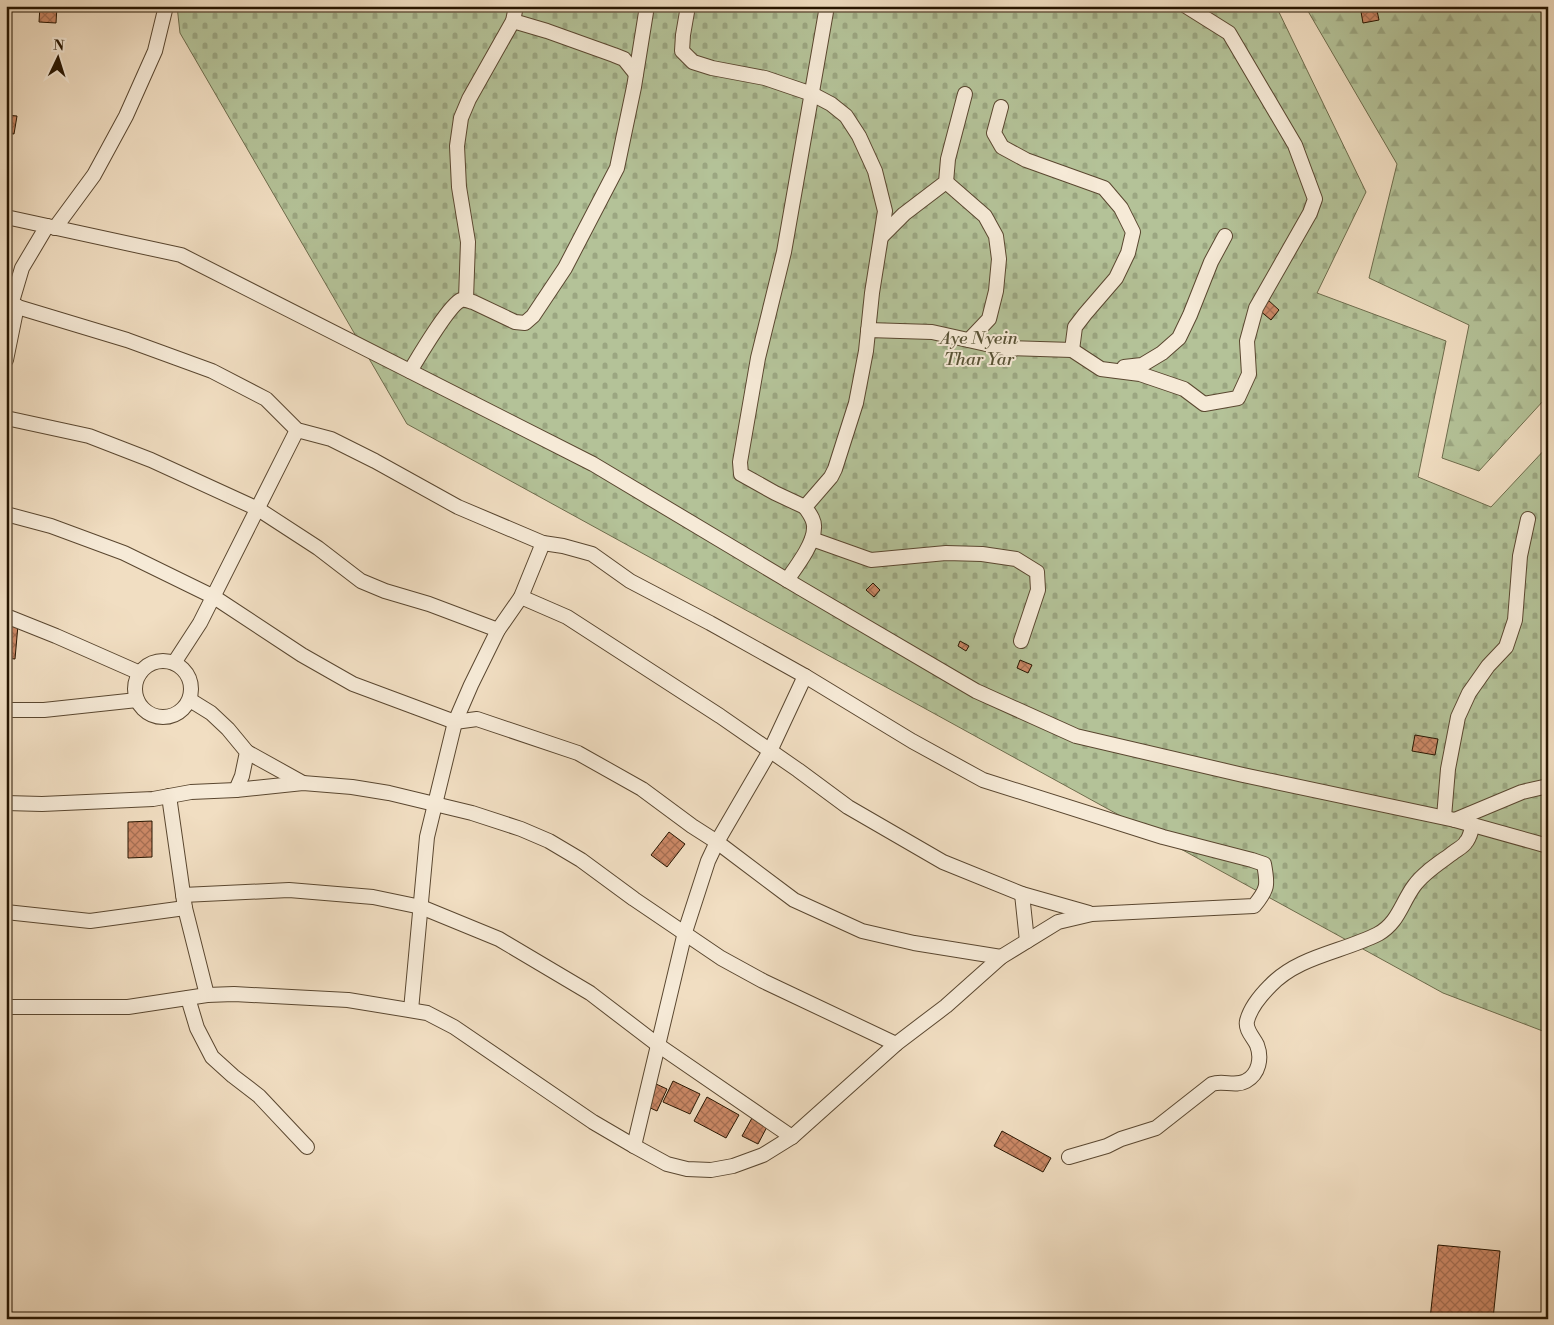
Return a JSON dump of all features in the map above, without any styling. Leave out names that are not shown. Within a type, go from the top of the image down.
[{"type":"street","points":[[6,360],[11,305],[22,268],[51,227],[94,175],[126,116],[155,51],[166,6]]},
{"type":"street","points":[[466,299],[468,242],[460,188],[457,146],[461,118],[469,99],[513,21],[516,6]]},
{"type":"street","points":[[410,371],[454,306],[461,300],[466,299],[515,322],[524,322],[533,316],[565,268],[617,168],[636,74],[647,6]]},
{"type":"street","points":[[688,6],[682,35],[682,51],[693,62],[712,68],[764,78],[812,94],[846,116],[859,136],[875,171],[885,211],[872,293],[866,351],[856,404],[835,469],[805,507]]},
{"type":"street","points":[[787,580],[812,539],[814,528],[812,517],[805,507],[775,494],[741,474],[740,462],[758,358],[784,252],[827,6]]},
{"type":"street","points":[[868,330],[932,332],[1004,348],[1072,350],[1101,369],[1140,374],[1184,389],[1204,404],[1238,398],[1249,374],[1247,341],[1256,308],[1310,213],[1315,199],[1295,145],[1230,33],[1186,6]]},
{"type":"street","points":[[513,21],[614,54],[624,59],[636,74]]},
{"type":"street","points":[[882,236],[904,214],[946,182],[948,159],[965,94]]},
{"type":"street","points":[[1001,107],[994,133],[1002,147],[1026,160],[1104,188],[1121,208],[1133,232],[1128,253],[1116,278],[1075,327],[1072,350]]},
{"type":"street","points":[[946,182],[985,216],[996,236],[999,259],[996,291],[989,318],[969,340]]},
{"type":"street","points":[[6,217],[181,256],[593,464],[976,690],[1076,736],[1244,775],[1450,818],[1548,846]]},
{"type":"street","points":[[1101,369],[1142,365],[1162,353],[1180,338],[1211,262],[1224,236]]},
{"type":"street","points":[[6,1007],[128,1007],[206,995],[234,994],[348,1000],[427,1012],[454,1027],[593,1122],[666,1164],[687,1169],[711,1170],[733,1166],[763,1155],[792,1137],[896,1044],[946,1006],[1001,957],[1058,922],[1092,914],[1254,906],[1265,893],[1266,877],[1264,864],[1162,836],[983,780],[912,741],[805,676],[630,581],[592,554],[543,543],[458,507],[375,460],[331,439],[297,430],[266,399],[212,371],[128,340],[11,305]]},
{"type":"street","points":[[6,418],[89,436],[152,460],[258,509],[318,548],[361,580],[385,591],[429,604],[498,630]]},
{"type":"street","points":[[174,663],[200,623],[214,597],[297,430]]},
{"type":"street","points":[[6,514],[51,526],[124,554],[214,597],[294,650],[353,684],[455,722],[477,719],[578,753],[642,789],[794,900],[862,931],[914,943],[1001,957]]},
{"type":"street","points":[[1450,818],[1448,769],[1458,717],[1469,693],[1488,666],[1506,647],[1515,620],[1520,556],[1528,519]]},
{"type":"street","points":[[812,539],[871,560],[946,553],[982,554],[1016,559],[1037,572],[1038,590],[1021,641]]},
{"type":"street","points":[[411,1010],[427,837],[455,722],[498,630],[521,597],[543,543]]},
{"type":"street","points":[[521,597],[567,617],[659,675],[848,806],[943,862],[1022,894],[1092,914]]},
{"type":"street","points":[[6,616],[140,673]]},
{"type":"street","points":[[162,661],[174,663],[186,672],[192,685],[190,700],[182,711],[170,717],[157,717],[144,711],[137,700],[134,686],[140,673],[149,664],[162,661]]},
{"type":"street","points":[[634,1146],[685,932],[708,861],[770,751],[805,676]]},
{"type":"street","points":[[6,710],[44,710],[137,700]]},
{"type":"street","points":[[190,700],[211,713],[228,729],[247,752],[303,784]]},
{"type":"street","points":[[236,790],[242,776],[247,752]]},
{"type":"street","points":[[6,803],[153,799],[192,792],[303,784],[352,787],[472,812],[549,841],[581,860],[634,899],[721,958],[763,981],[896,1044]]},
{"type":"street","points":[[1450,818],[1522,792],[1548,786]]},
{"type":"street","points":[[169,796],[184,902],[206,995]]},
{"type":"street","points":[[1069,1157],[1107,1146],[1121,1139],[1156,1128],[1212,1084],[1220,1082],[1240,1083],[1248,1080],[1256,1071],[1259,1057],[1257,1046],[1248,1030],[1247,1021],[1264,992],[1278,977],[1296,966],[1365,940],[1392,925],[1414,886],[1423,876],[1466,842],[1473,825]]},
{"type":"street","points":[[6,912],[90,920],[184,902],[289,890],[373,897],[421,907],[499,939],[590,994],[658,1045],[792,1137]]},
{"type":"street","points":[[1022,894],[1027,941]]},
{"type":"street","points":[[188,998],[197,1028],[212,1056],[233,1076],[259,1096],[307,1147]]},
{"type":"green space","name":"Aye Nyein Thar Yar","points":[[177,6],[1276,6],[1366,192],[1317,293],[1446,341],[1418,477],[1491,507],[1548,446],[1548,1033],[1443,993],[407,424],[180,33]]},
{"type":"green space","points":[[1305,6],[1548,6],[1548,399],[1544,400],[1479,471],[1442,458],[1469,325],[1369,278],[1397,164]]},
{"type":"building","points":[[40,6],[57,6],[56,23],[39,22]]},
{"type":"building","points":[[1360,6],[1376,6],[1379,20],[1363,23]]},
{"type":"building","points":[[6,115],[17,116],[14,134],[6,133]]},
{"type":"building","points":[[1268,300],[1279,310],[1271,320],[1259,310]]},
{"type":"building","points":[[873,583],[880,590],[874,597],[866,590]]},
{"type":"building","points":[[6,624],[18,625],[15,659],[6,658]]},
{"type":"building","points":[[960,641],[969,646],[966,651],[958,646]]},
{"type":"building","points":[[1020,660],[1032,665],[1028,673],[1017,668]]},
{"type":"building","points":[[1415,735],[1438,739],[1435,755],[1412,751]]},
{"type":"building","points":[[152,821],[152,857],[128,858],[128,822]]},
{"type":"building","points":[[669,832],[685,844],[667,867],[651,855]]},
{"type":"building","points":[[673,1081],[700,1094],[690,1114],[663,1102]]},
{"type":"building","points":[[656,1084],[667,1089],[657,1111],[646,1106]]},
{"type":"building","points":[[707,1097],[739,1115],[726,1138],[694,1121]]},
{"type":"building","points":[[752,1118],[768,1125],[758,1144],[742,1136]]},
{"type":"building","points":[[1002,1131],[1051,1158],[1043,1172],[994,1146]]},
{"type":"building","points":[[1438,1245],[1500,1251],[1493,1319],[1430,1319]]}]
